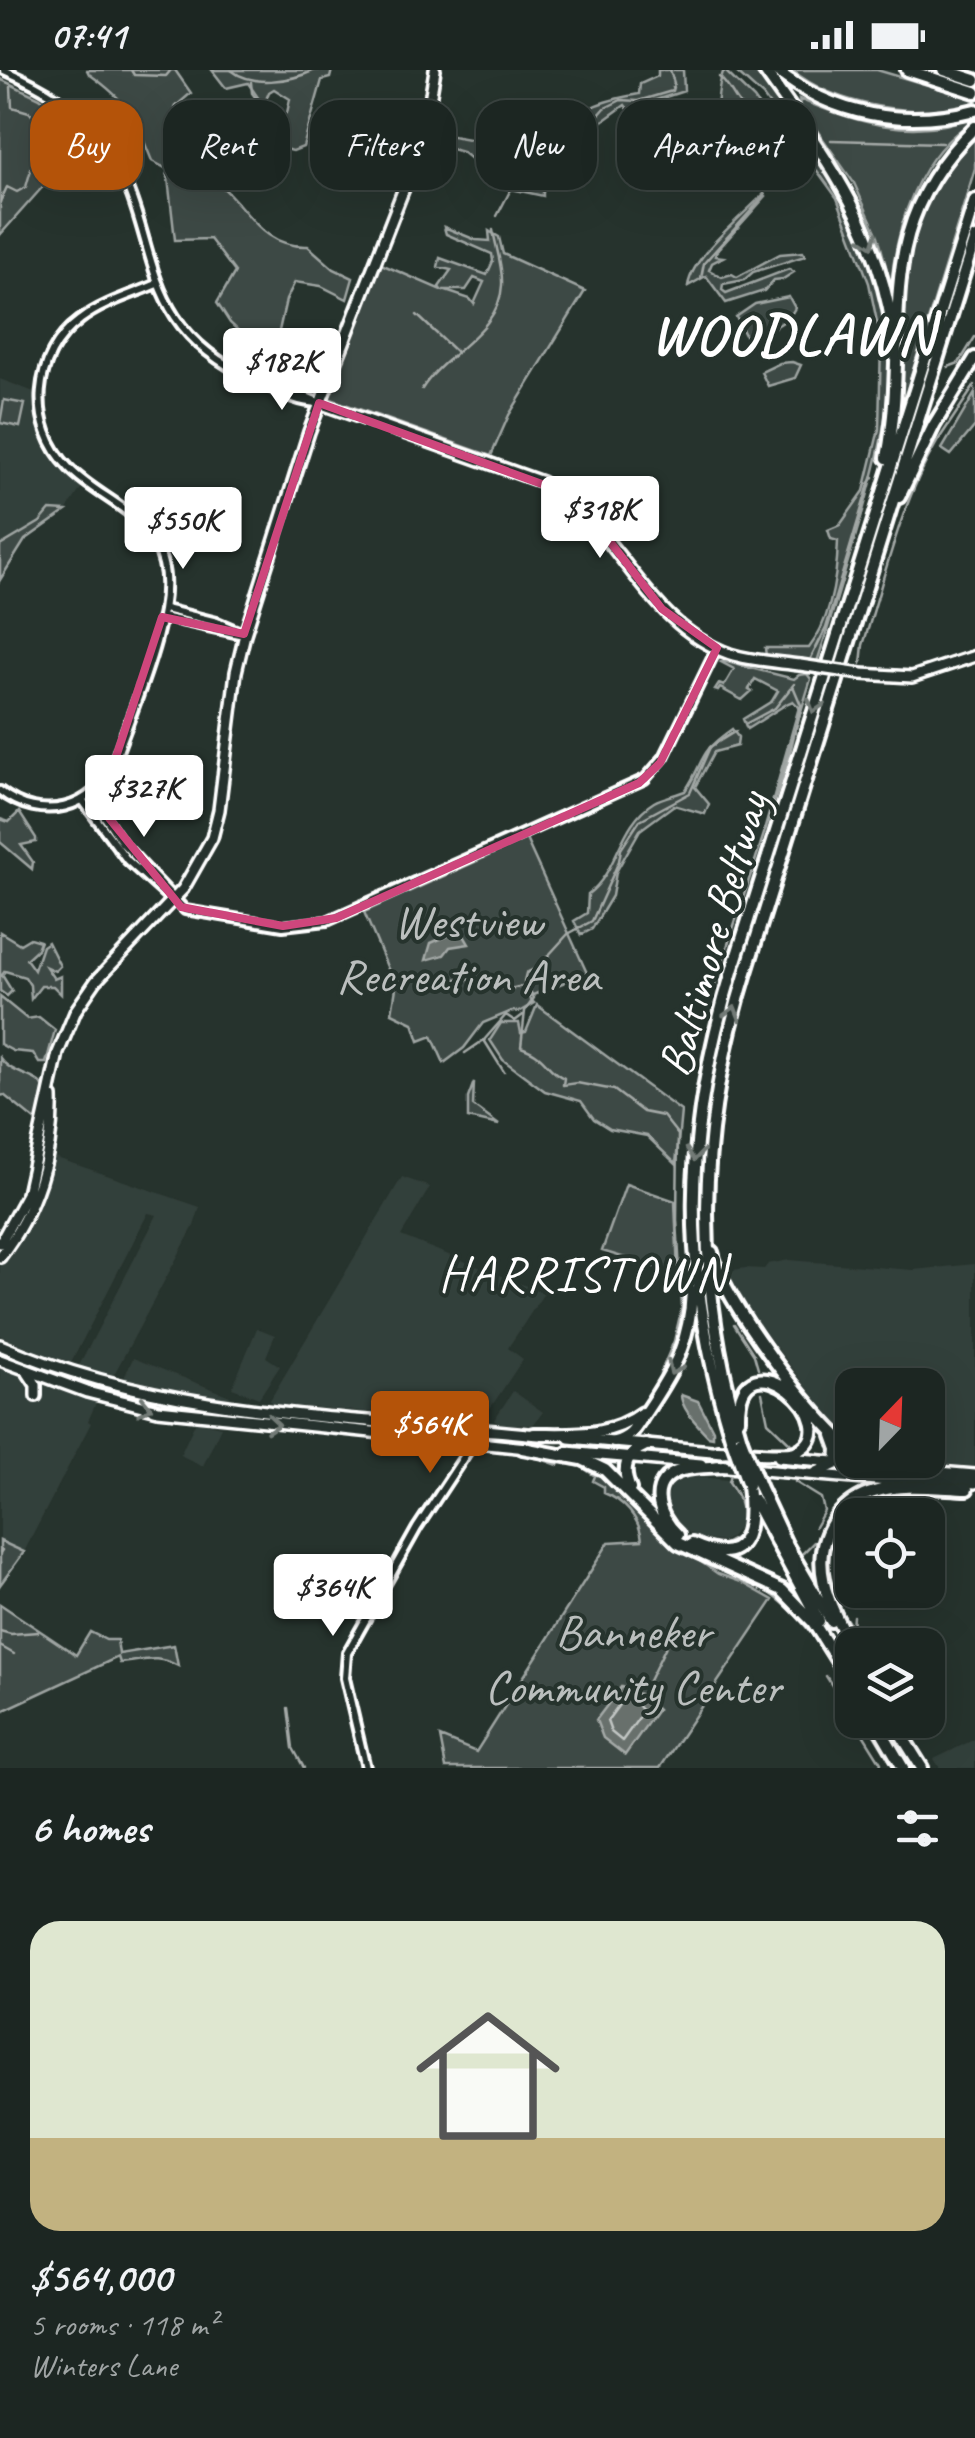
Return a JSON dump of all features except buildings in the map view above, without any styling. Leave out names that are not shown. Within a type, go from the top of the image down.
[{"type":"highway","points":[[764,70],[834,168],[869,236],[890,314],[896,378]]},
{"type":"highway","points":[[776,70],[812,94],[871,115],[926,118],[975,110]]},
{"type":"highway","points":[[907,70],[974,85]]},
{"type":"highway","points":[[944,70],[974,85]]},
{"type":"highway","points":[[876,512],[890,440],[898,280],[909,228],[931,178],[975,127]]},
{"type":"highway","name":"Baltimore Beltway","points":[[835,1652],[777,1549],[704,1337],[694,1252],[696,1143],[713,1036],[975,200]]},
{"type":"highway","name":"Baltimore Beltway","points":[[737,1437],[715,1334],[706,1214],[713,1108],[726,1040],[975,238]]},
{"type":"highway","points":[[879,544],[920,452],[975,360]]},
{"type":"highway","points":[[706,1214],[723,1286],[835,1433]]},
{"type":"highway","points":[[614,1442],[632,1434],[672,1375],[690,1316],[694,1252]]},
{"type":"highway","points":[[717,1451],[795,1452],[810,1436],[811,1423],[806,1408],[792,1391],[771,1380],[758,1381],[741,1396],[737,1437]]},
{"type":"highway","points":[[534,1434],[605,1432],[624,1426],[647,1410]]},
{"type":"highway","points":[[828,1426],[835,1442]]},
{"type":"highway","points":[[635,1498],[625,1474],[628,1458],[646,1445]]},
{"type":"highway","points":[[522,1448],[593,1464],[614,1478],[662,1530],[688,1550],[756,1576],[789,1596],[835,1656]]},
{"type":"highway","points":[[816,1473],[835,1465]]},
{"type":"highway","points":[[724,1466],[681,1470],[663,1483],[658,1510],[681,1538],[715,1552],[735,1548],[750,1526],[753,1486]]},
{"type":"highway","points":[[841,1628],[822,1574],[822,1549],[837,1517],[852,1503],[874,1492],[973,1482]]},
{"type":"highway","name":"Baltimore Beltway","points":[[753,1486],[837,1628]]},
{"type":"highway","points":[[886,1738],[904,1768]]},
{"type":"highway","points":[[903,1738],[922,1768]]},
{"type":"main road","points":[[0,1243],[27,1194],[61,1042],[82,1000],[174,900],[198,866],[216,822],[244,634],[319,403],[415,160],[436,70]]},
{"type":"main road","points":[[319,403],[521,472],[553,488],[602,530],[662,609],[718,648],[757,660],[912,677],[975,656]]},
{"type":"main road","points":[[0,1258],[22,1224],[38,1187],[52,1111],[51,1090]]},
{"type":"main road","points":[[0,1343],[31,1358],[114,1386],[188,1402],[835,1463]]},
{"type":"main road","points":[[0,1360],[108,1398],[168,1412],[853,1478],[973,1482]]},
{"type":"main road","points":[[26,1371],[34,1380],[36,1396]]},
{"type":"main road","points":[[45,1378],[55,1374],[107,1389],[114,1386]]},
{"type":"main road","points":[[388,1432],[397,1429],[401,1422]]},
{"type":"main road","points":[[945,1473],[973,1482]]},
{"type":"street","points":[[4,70],[52,94],[101,140],[125,182],[157,284],[178,320],[200,345],[268,389],[319,403]]},
{"type":"street","points":[[0,791],[23,806],[66,808],[87,798],[107,778],[164,613],[164,566],[150,533],[126,508],[86,482],[62,460],[49,439],[40,407],[45,367],[66,332],[92,312],[157,284]]},
{"type":"street","points":[[164,613],[244,634]]},
{"type":"street","points":[[87,798],[174,900],[191,912],[294,926],[327,920],[633,786],[651,774],[718,648]]},
{"type":"street","points":[[366,1768],[346,1678],[347,1653],[417,1528],[482,1430]]},
{"type":"highlighted area","points":[[319,403],[553,488],[601,530],[662,609],[717,648],[660,763],[639,783],[336,918],[283,926],[181,907],[91,796],[114,763],[162,617],[244,634]]},
{"type":"shaded area","points":[[0,379],[34,392],[35,412],[44,441],[62,469],[82,487],[66,511],[25,540],[0,580]]},
{"type":"shaded area","points":[[51,1156],[200,1207],[194,1226],[112,1378],[79,1366],[157,1215],[148,1213],[70,1365],[0,1336],[0,1264],[34,1210]]},
{"type":"shaded area","points":[[402,1177],[430,1187],[401,1236],[544,1293],[508,1348],[523,1359],[483,1419],[271,1404],[270,1400]]},
{"type":"shaded area","points":[[789,1260],[913,1270],[975,1264],[975,1467],[945,1464],[945,1368],[835,1368],[835,1423],[742,1303],[727,1271],[764,1269],[768,1264]]},
{"type":"shaded area","points":[[257,1328],[275,1335],[266,1357],[280,1366],[259,1398],[232,1388]]},
{"type":"shaded area","points":[[133,1358],[230,1396],[230,1399],[123,1380]]},
{"type":"shaded area","points":[[0,1364],[94,1398],[96,1403],[88,1421],[91,1423],[24,1552],[0,1541]]},
{"type":"shaded area","points":[[513,1391],[543,1412],[533,1425],[498,1424],[494,1420]]},
{"type":"shaded area","points":[[196,1421],[221,1427],[203,1466],[180,1455]]},
{"type":"shaded area","points":[[701,1477],[728,1480],[742,1505],[740,1526],[721,1542],[696,1538],[670,1517],[665,1503],[672,1485]]},
{"type":"shaded area","points":[[975,1739],[975,1768],[940,1768],[934,1759]]},
{"type":"green space","points":[[87,70],[175,70],[191,93],[183,100],[163,100],[163,167],[152,161],[143,140],[143,100],[120,100]]},
{"type":"green space","points":[[212,70],[332,70],[330,78],[322,80],[316,100],[310,100],[310,122],[303,147],[293,151],[290,99],[274,89],[266,100],[260,100],[248,83],[226,88]]},
{"type":"green space","points":[[658,70],[683,70],[684,91],[656,100],[617,100],[617,111],[597,125],[597,105],[639,94],[640,84],[658,76]]},
{"type":"green space","points":[[724,70],[755,100],[718,100]]},
{"type":"green space","points":[[734,70],[755,70],[778,100],[766,100]]},
{"type":"green space","points":[[792,70],[877,70],[975,99],[975,106],[928,110],[879,106],[832,93]]},
{"type":"green space","points":[[0,79],[42,100],[30,100],[30,190],[40,190],[0,235]]},
{"type":"green space","points":[[816,105],[864,121],[908,128],[953,123],[975,115],[975,120],[939,151],[914,192],[899,238],[891,285],[878,236],[854,183],[816,129]]},
{"type":"green space","points":[[456,137],[476,140],[476,163],[456,150]]},
{"type":"green space","points":[[975,138],[975,168],[904,399],[899,399],[912,239],[932,192]]},
{"type":"green space","points":[[816,152],[847,200],[867,245],[888,326],[890,364],[881,443],[817,662],[766,656],[765,648],[809,648],[817,636],[832,596],[837,554],[838,541],[831,539],[828,530],[840,525],[864,491],[879,429],[881,341],[869,283],[837,198],[816,169]]},
{"type":"green space","points":[[169,190],[225,190],[271,236],[287,244],[308,246],[334,269],[353,278],[347,299],[321,286],[295,282],[286,300],[272,362],[230,323],[217,303],[235,272],[210,239],[175,240]]},
{"type":"green space","points":[[516,190],[544,190],[543,196]]},
{"type":"green space","points":[[764,194],[716,252],[715,256],[723,257],[712,263],[709,270],[722,277],[737,277],[780,254],[803,252],[805,256],[753,272],[744,280],[723,284],[726,293],[789,269],[794,272],[774,280],[764,291],[726,303],[706,276],[688,286],[698,262]]},
{"type":"green space","points":[[444,227],[476,240],[490,241],[489,231],[499,237],[503,254],[585,291],[509,415],[491,456],[328,398],[381,264],[441,290],[439,287],[451,270],[438,267],[440,258],[487,275],[492,254],[446,234]],"holes":[[[474,278],[484,282],[474,304],[443,290],[466,290]]]},
{"type":"green space","points":[[789,297],[795,308],[786,320],[746,337],[736,317],[755,304]]},
{"type":"green space","points":[[792,362],[801,365],[795,378],[768,386],[761,372]]},
{"type":"green space","points":[[975,393],[975,426],[951,455],[942,449]]},
{"type":"green space","points":[[4,400],[25,404],[20,427],[0,423]]},
{"type":"green space","points":[[50,510],[66,511],[25,540],[0,580],[0,546],[40,522]]},
{"type":"green space","points":[[723,661],[794,679],[807,674],[811,679],[764,831],[799,707],[793,701],[788,703],[747,729],[743,719],[772,701],[778,691],[755,679],[749,689],[752,691],[742,700],[720,688],[715,690],[719,684],[724,686],[734,669]]},
{"type":"green space","points":[[732,729],[738,737],[737,746],[714,752],[695,787],[709,804],[705,814],[674,805],[640,830],[616,872],[612,896],[592,929],[581,935],[574,921],[587,913],[588,894],[606,873],[633,822],[654,802],[685,791],[707,751]]},
{"type":"green space","points":[[19,812],[36,838],[36,842],[21,845],[33,862],[32,869],[0,842],[0,819],[9,822]]},
{"type":"green space","name":"Westview Recreation Area","points":[[526,839],[587,973],[528,997],[534,1003],[519,1012],[512,1011],[483,1023],[464,1048],[444,1063],[432,1036],[419,1041],[413,1023],[392,1013],[396,988],[364,912]]},
{"type":"green space","points":[[0,932],[20,944],[30,938],[40,941],[26,959],[34,970],[42,946],[48,942],[60,966],[55,971],[46,967],[54,979],[61,976],[61,994],[53,986],[41,986],[31,999],[25,977],[5,971],[2,975],[12,991],[7,996],[0,991]]},
{"type":"green space","points":[[0,997],[27,1019],[39,1017],[55,1030],[46,1063],[39,1063],[33,1053],[13,1051],[0,1044]]},
{"type":"green space","points":[[537,1005],[681,1111],[676,1164],[647,1136],[610,1129],[594,1119],[581,1101],[545,1091],[503,1060],[490,1040],[501,1023],[519,1023],[521,1033],[526,1032]]},
{"type":"green space","points":[[0,1058],[42,1085],[46,1093],[37,1122],[4,1095],[0,1096]]},
{"type":"green space","points":[[474,1082],[473,1106],[499,1125],[468,1118],[468,1098]]},
{"type":"green space","points":[[626,1184],[675,1201],[678,1274],[602,1251]]},
{"type":"green space","name":"Banneker Community Center","points":[[530,1455],[580,1462],[598,1469],[664,1536],[718,1574],[773,1600],[660,1768],[446,1768],[440,1737],[476,1752],[609,1542],[642,1540],[634,1517],[618,1500],[604,1493],[604,1487],[593,1481],[595,1476],[582,1467],[558,1465]]},
{"type":"green space","points":[[0,1541],[24,1552],[0,1585]]},
{"type":"green space","points":[[0,1604],[76,1655],[90,1632],[106,1640],[117,1640],[119,1654],[174,1645],[178,1666],[156,1659],[120,1663],[118,1657],[0,1712]]},
{"type":"water","points":[[462,932],[469,944],[450,947],[444,955],[426,960],[431,943]]},
{"type":"water","points":[[681,1395],[698,1401],[713,1437],[691,1417]]},
{"type":"water","points":[[621,1687],[642,1695],[657,1710],[625,1755],[603,1738],[596,1720]]},
{"type":"waterway","points":[[131,70],[134,75],[166,76],[171,70]]},
{"type":"waterway","points":[[231,70],[260,81],[315,70]]},
{"type":"waterway","points":[[497,216],[510,191],[558,150],[574,144],[605,108],[621,100],[638,101],[672,91],[670,70]]},
{"type":"waterway","points":[[719,77],[737,100]]},
{"type":"waterway","points":[[251,82],[256,100]]},
{"type":"waterway","points":[[0,202],[7,187],[17,192],[26,187],[39,141],[38,122],[29,112],[12,107],[11,87]]},
{"type":"waterway","points":[[831,140],[942,143]]},
{"type":"waterway","points":[[701,278],[704,263],[765,195]]},
{"type":"waterway","points":[[422,389],[482,329],[499,301],[502,278],[493,230]]},
{"type":"waterway","points":[[417,315],[455,351]]},
{"type":"waterway","points":[[948,367],[959,363],[975,337]]},
{"type":"waterway","points":[[931,444],[937,442],[975,385]]},
{"type":"waterway","points":[[861,664],[863,645],[903,516],[937,442]]},
{"type":"waterway","points":[[811,658],[826,628],[874,477]]},
{"type":"waterway","points":[[747,723],[775,708],[794,684]]},
{"type":"waterway","points":[[715,984],[789,757],[801,705],[793,686]]},
{"type":"waterway","points":[[660,1374],[674,1341],[682,1307],[678,1135],[663,1116],[643,1112],[614,1090],[577,1083],[563,1085],[564,1078],[521,1047],[525,1011],[534,998],[524,981],[526,973],[537,968],[568,934],[592,921],[621,849],[640,820],[690,793],[710,747],[736,731]]},
{"type":"waterway","points":[[395,982],[426,977],[444,982],[490,979],[505,990],[523,986]]},
{"type":"waterway","points":[[465,1053],[484,1040],[506,1015],[515,1021],[523,1015]]},
{"type":"waterway","points":[[484,1040],[504,1072]]},
{"type":"waterway","points":[[734,1324],[754,1355],[758,1369]]},
{"type":"waterway","points":[[762,1393],[768,1422],[791,1444]]},
{"type":"waterway","points":[[720,1546],[739,1536],[742,1522],[740,1501],[729,1482],[731,1474]]},
{"type":"waterway","points":[[795,1482],[821,1498],[824,1511],[815,1527]]},
{"type":"waterway","points":[[803,1553],[814,1542]]},
{"type":"waterway","points":[[688,1554],[739,1576]]},
{"type":"waterway","points":[[0,1563],[0,1578]]},
{"type":"waterway","points":[[828,1574],[852,1628]]},
{"type":"waterway","points":[[751,1581],[798,1618],[835,1671]]},
{"type":"waterway","points":[[852,1628],[853,1616]]},
{"type":"waterway","points":[[860,1624],[862,1628]]},
{"type":"waterway","points":[[0,1631],[38,1632]]},
{"type":"waterway","points":[[642,1695],[672,1634]]},
{"type":"waterway","points":[[0,1646],[14,1654]]},
{"type":"waterway","points":[[826,1676],[835,1690]]},
{"type":"waterway","points":[[288,1708],[293,1748],[304,1768]]},
{"type":"waterway","points":[[865,1738],[881,1763],[879,1768]]},
{"type":"waterway","points":[[876,1738],[894,1768]]},
{"type":"district","name":"WOODLAWN","points":[[793,333]]},
{"type":"district","name":"HARRISTOWN","points":[[583,1272]]}]
